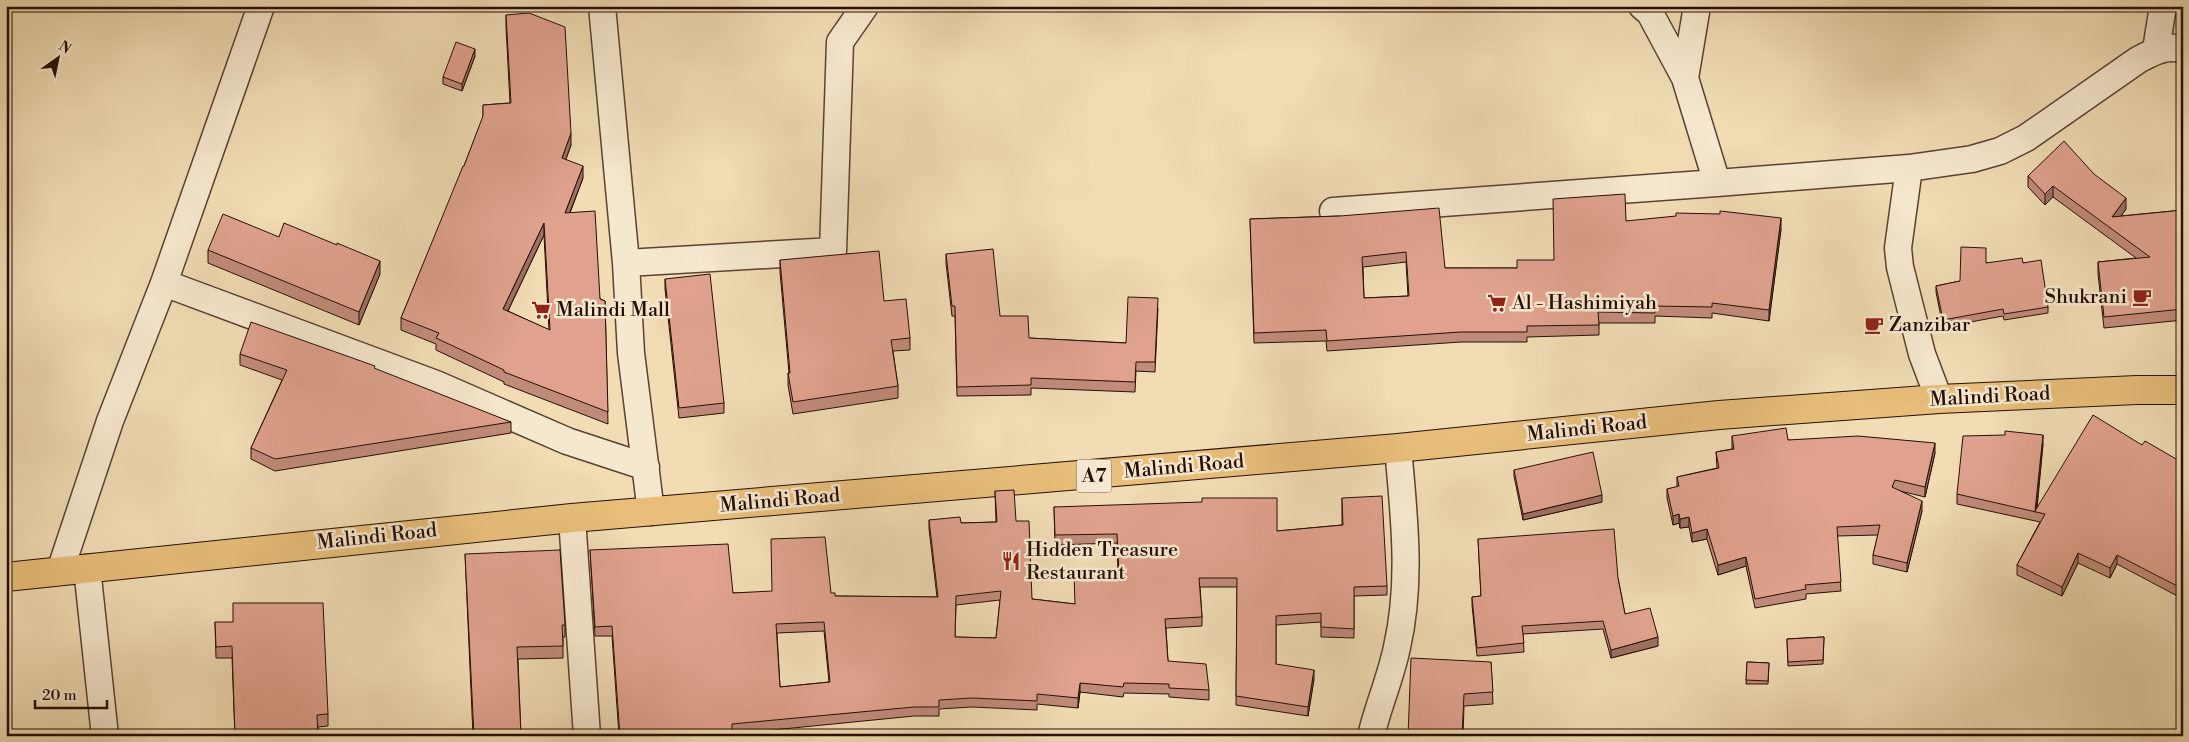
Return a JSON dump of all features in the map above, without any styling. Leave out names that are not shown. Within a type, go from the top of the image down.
[{"type":"highway","name":"Malindi Road","points":[[6,577],[572,518],[1398,448],[1719,415],[1939,399],[2136,390],[2183,390]]},
{"type":"street","points":[[60,571],[110,421],[164,284],[261,6]]},
{"type":"street","points":[[602,6],[626,264],[631,353],[651,512]]},
{"type":"street","points":[[626,264],[833,251],[840,42],[865,6]]},
{"type":"street","points":[[1642,6],[1655,22],[1685,78],[1717,183]]},
{"type":"street","points":[[1685,78],[1697,6]]},
{"type":"street","points":[[2156,50],[2164,6]]},
{"type":"street","points":[[1333,211],[1909,168],[1972,159],[2000,151],[2026,138],[2138,60],[2156,50],[2172,47],[2183,49]]},
{"type":"street","points":[[1909,168],[1898,248],[1922,354],[1939,399]]},
{"type":"street","points":[[164,284],[436,384],[566,441],[646,467]]},
{"type":"street","points":[[1371,736],[1397,648],[1406,590],[1405,533],[1398,448]]},
{"type":"street","points":[[572,518],[587,736]]},
{"type":"street","points":[[87,568],[105,736]]},
{"type":"building","points":[[529,13],[565,27],[571,133],[562,158],[583,166],[565,213],[595,211],[600,299],[605,301],[608,412],[504,372],[504,370],[436,338],[439,333],[401,318],[464,166],[483,116],[483,105],[511,103],[506,15]],"holes":[[[544,223],[550,330],[503,309]]]},
{"type":"building","points":[[456,42],[475,49],[462,84],[443,77]]},
{"type":"building","points":[[2064,141],[2094,174],[2126,198],[2112,217],[2183,210],[2183,309],[2104,317],[2098,262],[2150,257],[2053,186],[2045,194],[2028,176]]},
{"type":"building","points":[[1625,194],[1626,221],[1676,216],[1676,213],[1720,214],[1720,211],[1781,218],[1769,310],[1712,303],[1712,307],[1655,306],[1655,313],[1598,312],[1599,325],[1527,326],[1527,332],[1461,332],[1327,341],[1326,330],[1254,333],[1250,219],[1340,216],[1439,208],[1445,268],[1517,268],[1517,260],[1554,260],[1553,199]],"holes":[[[1406,252],[1409,296],[1364,298],[1362,257]]]},
{"type":"building","points":[[223,214],[279,237],[284,223],[380,261],[359,312],[208,250]]},
{"type":"building","points":[[1961,247],[1986,248],[1986,263],[2022,258],[2023,263],[2041,260],[2048,307],[2004,314],[2003,309],[1943,320],[1936,286],[1960,281]]},
{"type":"building","points":[[993,249],[1000,316],[1028,316],[1029,338],[1126,343],[1128,297],[1158,298],[1155,362],[1136,362],[1135,382],[1031,378],[1031,385],[957,387],[955,306],[952,306],[946,254]]},
{"type":"building","points":[[879,251],[884,301],[906,299],[910,338],[891,340],[898,386],[793,402],[788,373],[790,373],[780,260]]},
{"type":"building","points":[[710,274],[724,403],[679,408],[665,279]]},
{"type":"building","points":[[251,322],[375,366],[374,368],[511,422],[275,459],[251,448],[287,370],[240,354]]},
{"type":"building","points":[[2093,415],[2142,445],[2145,441],[2183,463],[2183,589],[2117,555],[2110,568],[2078,553],[2062,587],[2017,565],[2045,514],[1957,494],[1963,436],[2005,435],[2005,431],[2043,435],[2035,511]]},
{"type":"building","points":[[1786,428],[1788,440],[1858,436],[1935,443],[1925,487],[1895,480],[1892,487],[1922,501],[1907,563],[1873,555],[1880,525],[1837,527],[1841,582],[1805,585],[1806,589],[1755,599],[1746,557],[1718,565],[1707,529],[1692,533],[1689,517],[1680,519],[1679,514],[1673,516],[1667,489],[1679,486],[1677,477],[1719,468],[1716,452],[1734,449],[1732,436]]},
{"type":"building","points":[[1593,452],[1602,495],[1523,514],[1514,470]]},
{"type":"building","points":[[1014,490],[1016,521],[1029,521],[1032,599],[1075,604],[1074,574],[1119,573],[1117,534],[1055,535],[1054,507],[1202,502],[1202,498],[1277,498],[1277,531],[1343,525],[1342,498],[1382,496],[1387,586],[1354,587],[1354,629],[1321,627],[1321,613],[1276,616],[1276,664],[1314,670],[1308,707],[1236,696],[1237,578],[1199,578],[1202,617],[1165,619],[1168,661],[1206,664],[1209,690],[1169,688],[1169,684],[1124,683],[1123,687],[1080,683],[1078,698],[1037,694],[1037,701],[972,698],[939,700],[939,707],[914,707],[732,724],[732,736],[620,736],[612,626],[595,627],[590,550],[728,544],[733,593],[772,591],[771,539],[825,537],[831,593],[835,593],[835,596],[938,597],[929,520],[960,517],[961,523],[997,522],[995,491]],"holes":[[[1001,591],[996,638],[955,637],[956,596]],[[824,622],[830,682],[780,687],[776,624]]]},
{"type":"building","points":[[1614,529],[1618,578],[1625,614],[1650,608],[1658,637],[1611,650],[1603,621],[1522,626],[1524,643],[1477,648],[1472,597],[1481,596],[1478,539]]},
{"type":"building","points":[[560,550],[565,625],[562,625],[563,646],[517,647],[521,736],[474,736],[465,554]]},
{"type":"building","points":[[233,603],[323,603],[328,714],[317,715],[318,736],[235,736],[232,646],[216,647],[215,622],[233,622]]},
{"type":"building","points":[[1824,637],[1823,660],[1788,662],[1787,639]]},
{"type":"building","points":[[1411,658],[1491,662],[1493,692],[1464,694],[1462,736],[1408,736]]},
{"type":"building","points":[[1747,662],[1769,663],[1768,681],[1746,680]]},
{"type":"building","points":[[2179,721],[2183,722],[2183,736],[2175,736]]},
{"type":"place","name":"Shukrani","points":[[2142,297]]},
{"type":"place","name":"Al - Hashimiyah","points":[[1497,303]]},
{"type":"place","name":"Malindi Mall","points":[[541,310]]},
{"type":"place","name":"Zanzibar","points":[[1874,325]]},
{"type":"place","name":"Hidden Treasure Restaurant","points":[[1011,561]]}]
